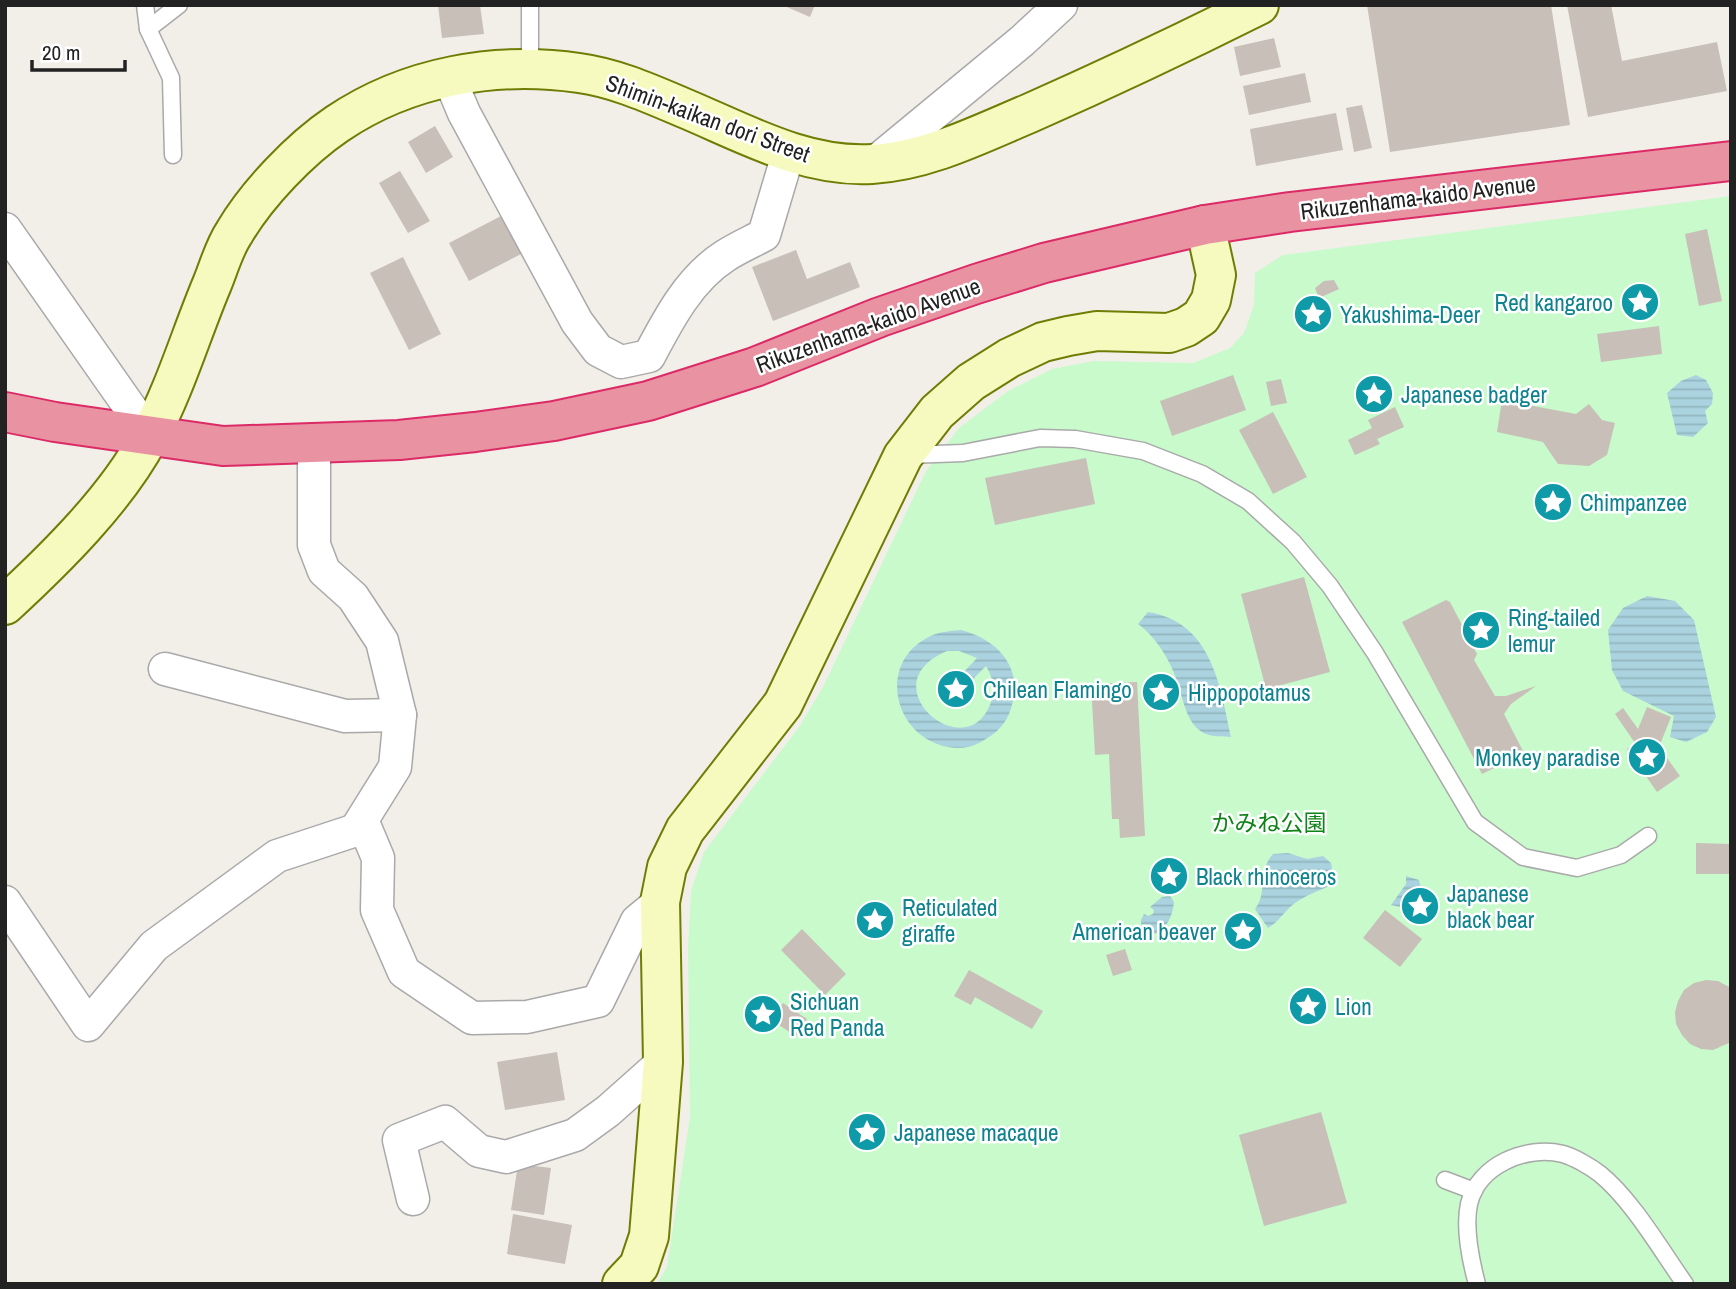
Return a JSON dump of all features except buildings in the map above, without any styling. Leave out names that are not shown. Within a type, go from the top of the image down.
[{"type":"highway","name":"Rikuzenhama-kaido Avenue","points":[[5,412],[223,446],[398,440],[554,421],[648,401],[755,367],[880,317],[1044,263],[1205,225],[1290,212],[1731,160]]},
{"type":"street","points":[[873,164],[1022,41],[1060,5]]},
{"type":"street","name":"Shimin-kaikan dori Street","points":[[5,605],[46,567],[129,472],[166,402],[232,234],[289,165],[337,124],[385,98],[448,75],[530,69],[582,73],[625,84],[747,137],[789,151],[827,162],[873,164],[926,155],[977,136],[1133,68],[1259,5]]},
{"type":"street","points":[[448,75],[464,113],[578,322],[598,350],[621,362],[649,356],[677,306],[697,281],[723,257],[764,235],[789,151]]},
{"type":"street","points":[[622,1284],[639,1266],[649,1236],[663,1062],[660,902],[667,867],[685,830],[783,704],[903,456],[937,412],[971,382],[1009,358],[1068,335],[1097,331],[1169,333],[1186,327],[1201,317],[1211,300],[1216,275],[1205,225]]},
{"type":"street","points":[[5,229],[150,436]]},
{"type":"street","points":[[314,444],[314,545],[324,571],[352,597],[382,642],[400,715],[394,767],[355,831]]},
{"type":"street","points":[[165,669],[345,716],[400,715]]},
{"type":"street","points":[[5,902],[88,1025],[153,946],[277,856],[365,827],[378,858],[377,910],[404,972],[472,1018],[527,1017],[598,1001],[637,921],[660,902]]},
{"type":"street","points":[[413,1199],[399,1140],[445,1122],[479,1151],[506,1157],[575,1135],[608,1111],[663,1062]]},
{"type":"lane","points":[[145,5],[148,29],[172,78],[173,155]]},
{"type":"lane","points":[[148,29],[179,5]]},
{"type":"lane","points":[[530,5],[530,69]]},
{"type":"lane","points":[[903,456],[963,453],[1040,438],[1075,439],[1143,451],[1202,474],[1248,501],[1293,542],[1330,586],[1375,653],[1475,822],[1524,857],[1577,868],[1621,855],[1648,836]]},
{"type":"lane","points":[[1477,1284],[1470,1252],[1468,1217],[1474,1191],[1483,1176],[1498,1165],[1522,1154],[1544,1152],[1565,1154],[1598,1172],[1618,1191],[1685,1284]]},
{"type":"lane","points":[[1445,1180],[1474,1191]]},
{"type":"green space","name":"かみね公園","points":[[1731,196],[1731,1284],[657,1284],[667,1267],[690,1117],[688,948],[691,891],[704,852],[799,727],[823,687],[926,471],[959,428],[1008,391],[1052,369],[1093,361],[1193,363],[1230,348],[1244,333],[1254,305],[1255,273],[1283,255]]},
{"type":"water","points":[[1696,375],[1706,380],[1713,393],[1712,404],[1705,411],[1708,423],[1693,437],[1677,435],[1667,393],[1681,381]]},
{"type":"water","points":[[1647,596],[1675,601],[1694,620],[1716,717],[1707,732],[1686,742],[1670,737],[1674,716],[1623,691],[1612,670],[1608,630],[1623,608]]},
{"type":"water","points":[[1148,612],[1169,618],[1186,628],[1199,642],[1217,677],[1231,737],[1209,735],[1191,720],[1166,657],[1151,635],[1138,624]]},
{"type":"water","points":[[961,630],[988,642],[1007,660],[1012,672],[1014,699],[1007,719],[993,734],[972,746],[960,748],[930,741],[915,730],[905,716],[897,683],[901,666],[910,651],[929,637]],"holes":[[[947,651],[959,651],[977,658],[962,674],[953,673],[942,682],[940,691],[943,698],[954,704],[967,699],[970,682],[986,666],[993,688],[991,702],[979,721],[963,728],[946,725],[930,715],[919,700],[916,683],[925,666]]]},
{"type":"water","points":[[1288,853],[1307,859],[1323,856],[1331,863],[1333,875],[1327,887],[1294,904],[1268,928],[1255,909],[1261,896],[1263,876],[1273,854]]},
{"type":"water","points":[[1406,876],[1419,880],[1421,889],[1410,909],[1391,905],[1406,884]]},
{"type":"water","points":[[1170,896],[1174,902],[1163,928],[1147,936],[1142,933],[1141,920],[1144,914],[1153,914],[1154,910],[1150,907],[1162,897]]},
{"type":"place","name":"Red kangaroo","points":[[1640,302]]},
{"type":"place","name":"Yakushima-Deer","points":[[1313,314]]},
{"type":"place","name":"Japanese badger","points":[[1374,394]]},
{"type":"place","name":"Chimpanzee","points":[[1553,502]]},
{"type":"place","name":"Ring-tailed lemur","points":[[1481,630]]},
{"type":"place","name":"Chilean Flamingo","points":[[956,689]]},
{"type":"place","name":"Hippopotamus","points":[[1161,692]]},
{"type":"place","name":"Monkey paradise","points":[[1647,757]]},
{"type":"place","name":"Black rhinoceros","points":[[1169,876]]},
{"type":"place","name":"Japanese black bear","points":[[1420,906]]},
{"type":"place","name":"Reticulated giraffe","points":[[875,920]]},
{"type":"place","name":"American beaver","points":[[1243,931]]},
{"type":"place","name":"Lion","points":[[1308,1006]]},
{"type":"place","name":"Sichuan Red Panda","points":[[763,1014]]},
{"type":"place","name":"Japanese macaque","points":[[867,1132]]}]
